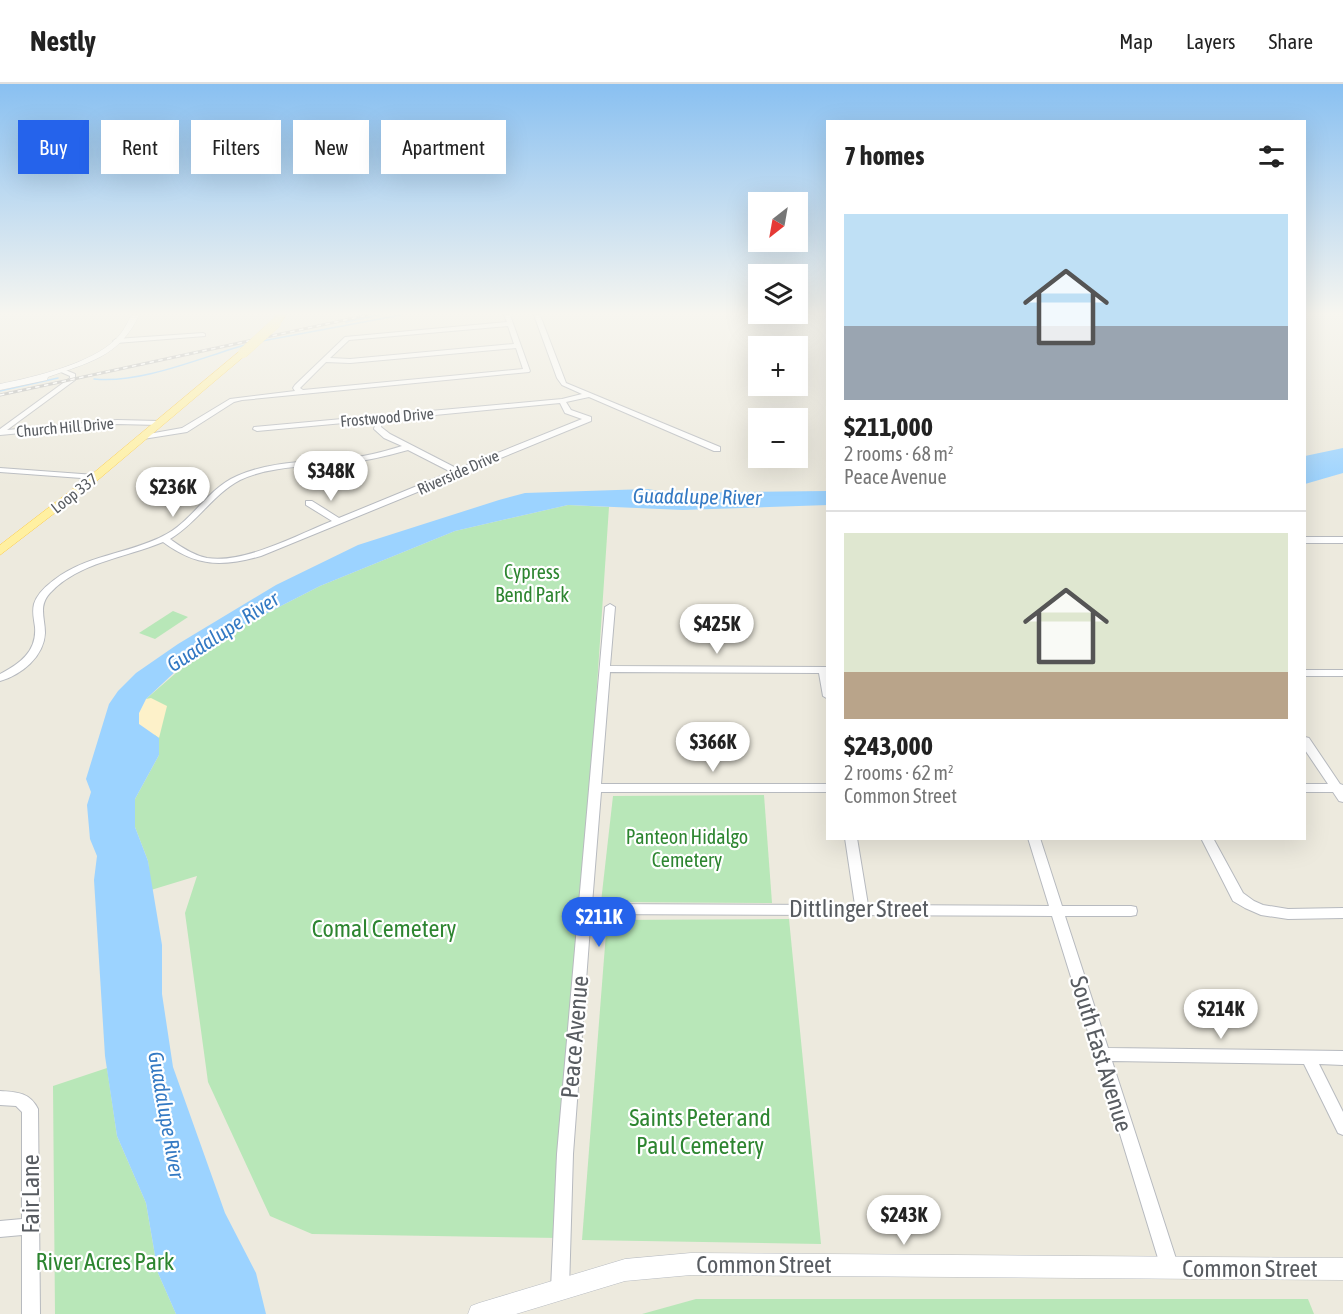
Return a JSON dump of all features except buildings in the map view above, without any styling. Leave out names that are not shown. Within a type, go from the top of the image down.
[{"type":"main road","points":[[0,387],[58,372]]},
{"type":"main road","points":[[74,376],[78,372]]},
{"type":"main road","name":"Loop 337","points":[[0,551],[95,477],[220,372]]},
{"type":"main road","name":"Common Street","points":[[479,1314],[625,1270],[692,1264],[1343,1269]]},
{"type":"street","points":[[0,432],[68,379],[64,372]]},
{"type":"street","points":[[49,394],[74,376],[66,372]]},
{"type":"street","points":[[301,392],[296,388],[297,386],[311,372]]},
{"type":"street","points":[[143,437],[188,428],[235,399],[512,372]]},
{"type":"street","points":[[558,372],[561,380],[588,395],[717,449]]},
{"type":"street","name":"Frostwood Drive","points":[[257,429],[562,401],[588,395]]},
{"type":"street","name":"Riverside Drive","points":[[164,538],[195,559],[223,561],[258,554],[588,419],[568,411],[562,401]]},
{"type":"street","points":[[380,418],[377,427],[380,430],[456,472]]},
{"type":"street","name":"Church Hill Drive","points":[[0,432],[129,423],[157,425]]},
{"type":"street","points":[[157,425],[171,433]]},
{"type":"street","points":[[0,678],[17,669],[37,648],[40,634],[37,610],[41,598],[55,584],[86,566],[164,538],[181,528],[221,488],[247,475],[296,465],[370,458],[408,447]]},
{"type":"street","points":[[0,470],[95,477]]},
{"type":"street","points":[[309,503],[339,522]]},
{"type":"street","points":[[1306,540],[1343,540]]},
{"type":"street","name":"Peace Avenue","points":[[560,1289],[564,1154],[597,788],[600,708],[606,669],[610,607]]},
{"type":"street","points":[[606,669],[826,670]]},
{"type":"street","points":[[1306,673],[1343,673]]},
{"type":"street","points":[[1306,742],[1341,792]]},
{"type":"street","points":[[597,788],[826,788]]},
{"type":"street","points":[[1306,788],[1341,792]]},
{"type":"street","points":[[850,840],[862,908]]},
{"type":"street","name":"South East Avenue","points":[[1035,840],[1100,1054],[1170,1268]]},
{"type":"street","points":[[1208,840],[1238,897],[1255,909],[1275,913],[1343,913]]},
{"type":"street","name":"Dittlinger Street","points":[[586,909],[862,908],[1131,911]]},
{"type":"street","points":[[1100,1054],[1343,1058]]},
{"type":"street","points":[[1309,1059],[1343,1128]]},
{"type":"street","name":"Fair Lane","points":[[0,1098],[19,1099],[30,1109],[31,1314]]},
{"type":"street","points":[[0,1229],[31,1226]]},
{"type":"green space","name":"Comal Cemetery","points":[[568,505],[609,507],[560,1238],[312,1234],[270,1216],[208,1082],[185,913],[197,876],[151,890],[148,861],[135,827],[135,799],[159,755],[146,699],[199,653],[238,628],[320,586],[455,531]]},
{"type":"green space","points":[[173,611],[188,617],[155,639],[139,633]]},
{"type":"green space","name":"Panteon Hidalgo Cemetery","points":[[764,795],[772,903],[601,902],[613,796]]},
{"type":"green space","name":"Saints Peter and Paul Cemetery","points":[[789,919],[821,1244],[582,1240],[607,920]]},
{"type":"green space","name":"River Acres Park","points":[[107,1068],[117,1136],[146,1203],[158,1273],[176,1314],[55,1314],[53,1086]]},
{"type":"green space","points":[[696,1299],[1308,1299],[1314,1314],[642,1314]]},
{"type":"sand","points":[[151,698],[167,706],[159,738],[139,724],[139,713],[146,699]]},
{"type":"water","points":[[1343,448],[1343,473],[1306,484],[1306,456]]},
{"type":"water","name":"Guadalupe River","points":[[647,489],[674,493],[826,491],[826,505],[683,510],[568,505],[455,531],[320,586],[238,628],[178,669],[146,699],[139,713],[139,724],[159,738],[159,755],[135,799],[135,827],[148,861],[162,945],[162,994],[173,1067],[225,1213],[256,1273],[266,1314],[176,1314],[158,1273],[146,1203],[117,1136],[105,1056],[94,880],[97,856],[90,839],[87,805],[91,792],[86,779],[109,704],[136,673],[178,644],[276,585],[358,545],[525,493]]},
{"type":"waterway","points":[[94,379],[113,379],[157,372]]},
{"type":"waterway","points":[[0,391],[58,378]]},
{"type":"railway","points":[[0,395],[104,372]]},
{"type":"park label","name":"Cypress Bend Park","points":[[532,584]]}]
